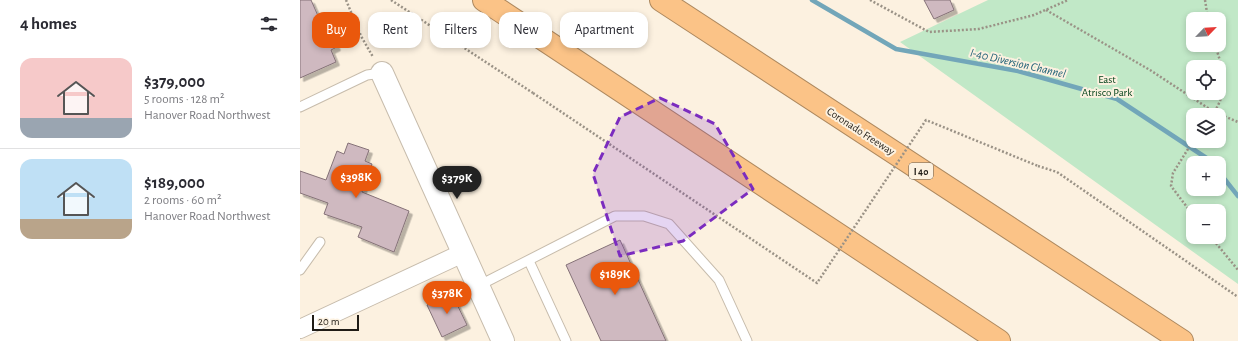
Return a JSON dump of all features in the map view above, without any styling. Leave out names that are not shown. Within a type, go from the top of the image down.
[{"type":"highway","points":[[484,0],[999,341]]},
{"type":"highway","name":"Coronado Freeway","points":[[661,0],[1182,341]]},
{"type":"street","points":[[382,73],[503,341]]},
{"type":"street","points":[[300,329],[463,253]]},
{"type":"lane","points":[[300,107],[367,75],[382,73]]},
{"type":"lane","points":[[478,286],[616,216],[644,216],[669,224],[719,280],[747,341]]},
{"type":"lane","points":[[300,270],[320,242]]},
{"type":"lane","points":[[529,260],[566,341]]},
{"type":"path","points":[[346,0],[361,36],[382,73]]},
{"type":"path","points":[[391,0],[818,283],[926,120],[1038,166],[1057,172],[1238,297]]},
{"type":"path","points":[[870,0],[929,32],[979,29],[1034,15],[1068,0]]},
{"type":"path","points":[[1205,0],[1207,12]]},
{"type":"path","points":[[1046,10],[1150,70],[1208,108]]},
{"type":"path","points":[[1216,108],[1223,96],[1224,83],[1217,52]]},
{"type":"path","points":[[1226,117],[1238,122]]},
{"type":"path","points":[[1186,206],[1171,186],[1173,173],[1188,148]]},
{"type":"path","points":[[1217,244],[1238,270]]},
{"type":"highlighted area","points":[[660,98],[715,124],[753,189],[683,241],[620,256],[593,174],[620,117]]},
{"type":"green space","name":"East Atrisco Park","points":[[988,0],[1238,0],[1238,284],[900,42]]},
{"type":"building","points":[[300,0],[311,0],[316,12],[312,12],[312,48],[335,48],[331,50],[336,62],[300,78]]},
{"type":"building","points":[[924,0],[950,0],[954,10],[934,19]]},
{"type":"building","points":[[348,143],[369,150],[365,161],[372,164],[362,192],[409,211],[394,252],[358,237],[362,227],[324,214],[328,203],[300,193],[300,171],[326,180],[337,151],[344,154]]},
{"type":"building","points":[[620,240],[666,341],[601,341],[566,265]]},
{"type":"building","points":[[452,294],[467,325],[442,337],[427,305]]},
{"type":"waterway","name":"I-40 Diversion Channel","points":[[812,0],[896,49],[1018,71],[1117,99],[1203,156]]},
{"type":"waterway","name":"I-40 Diversion Channel","points":[[1226,181],[1238,196]]}]
